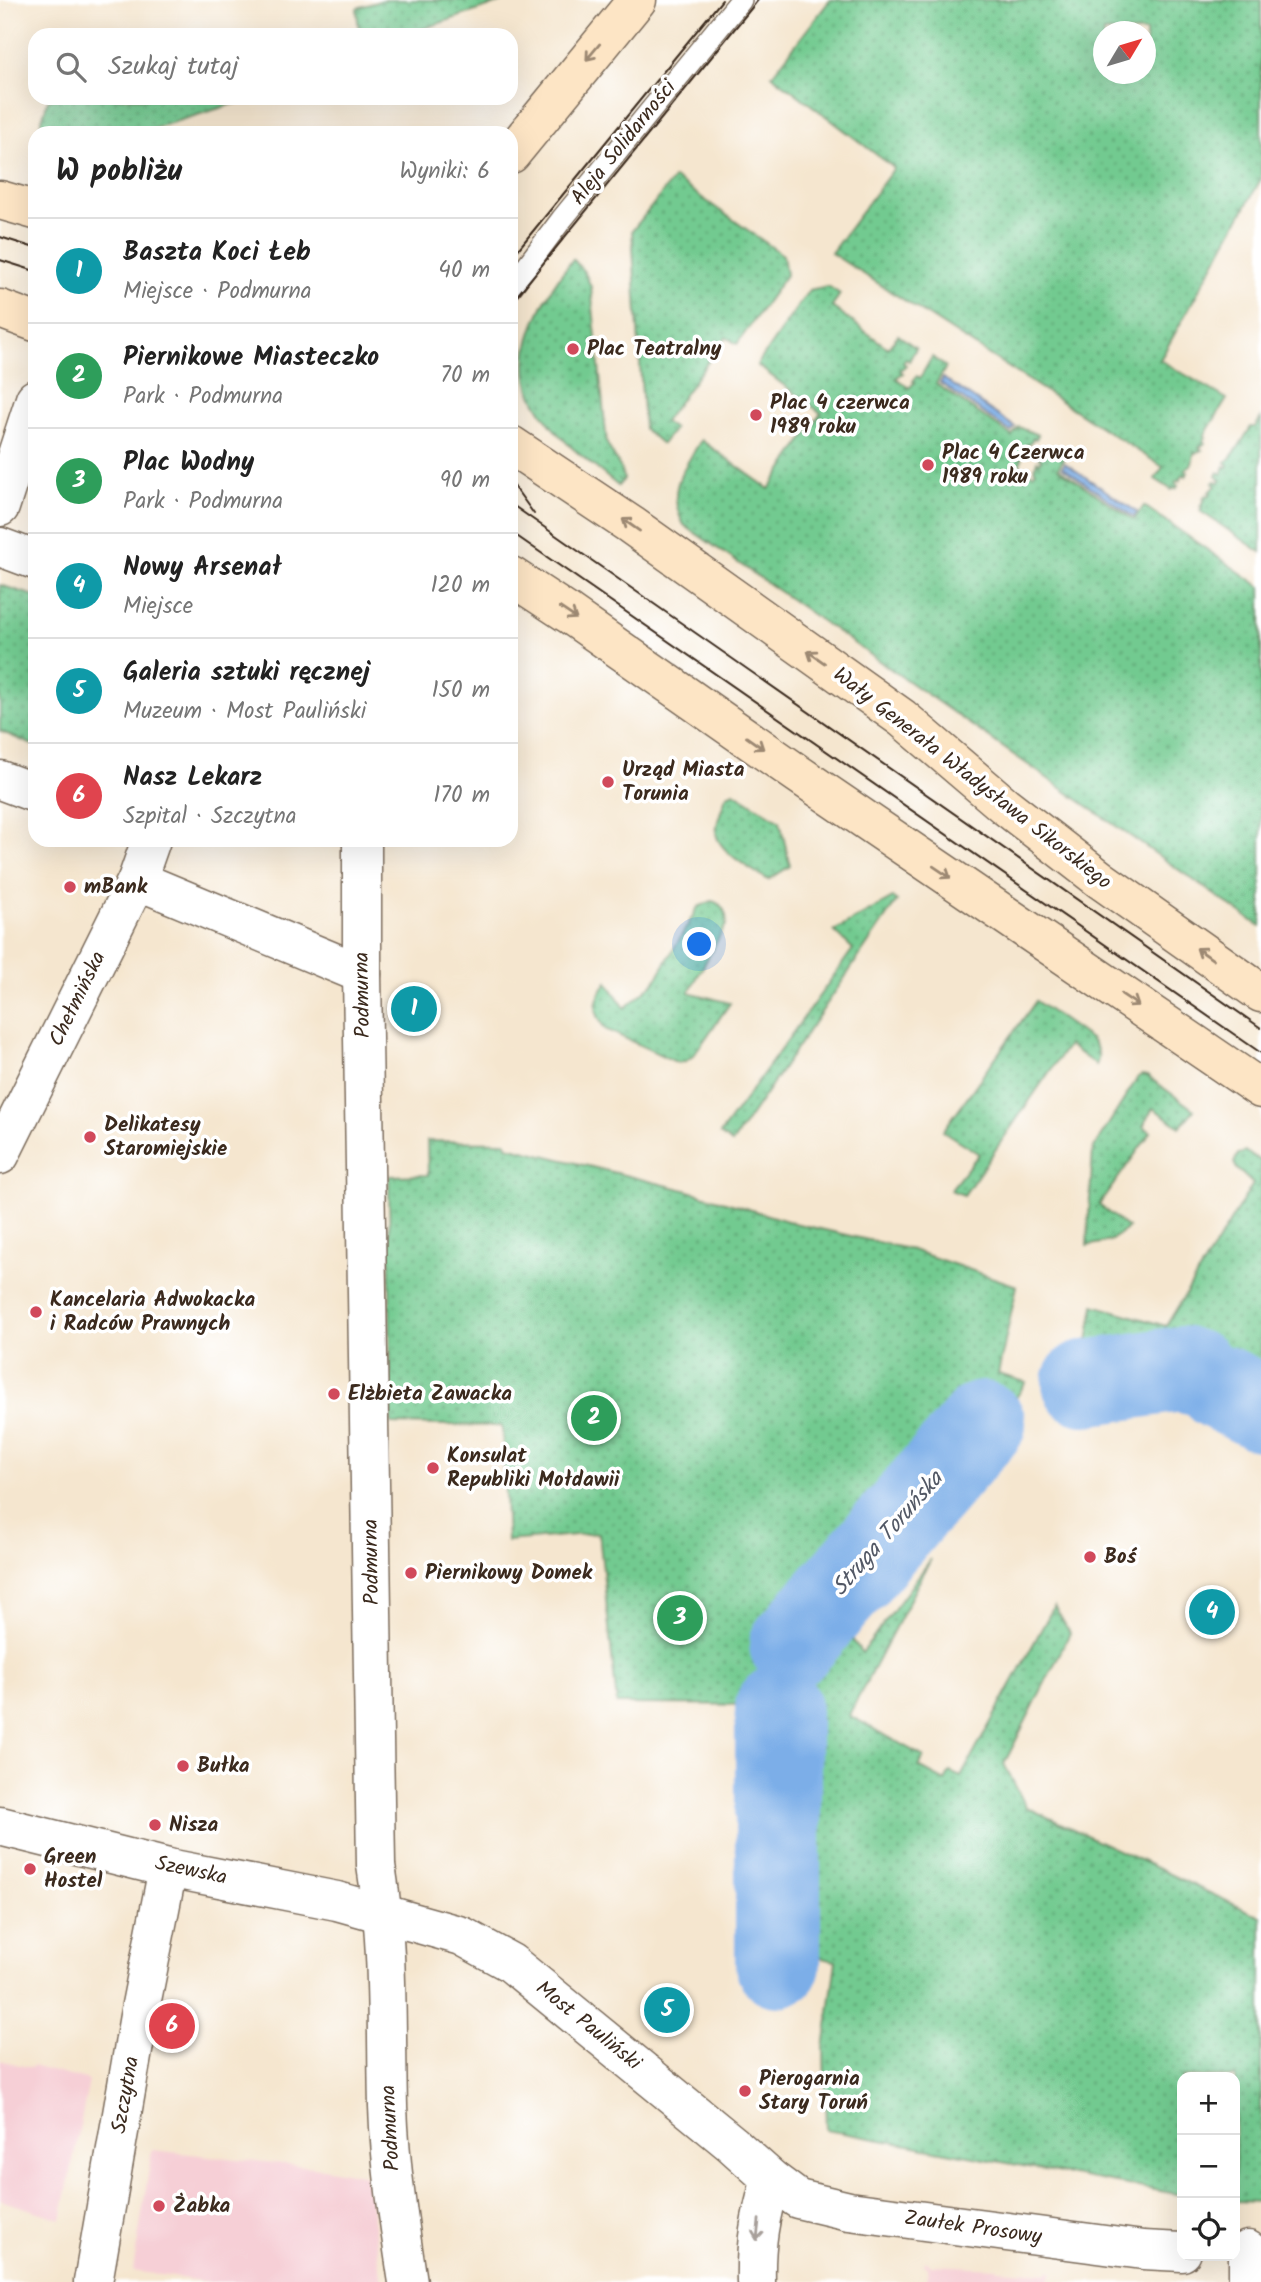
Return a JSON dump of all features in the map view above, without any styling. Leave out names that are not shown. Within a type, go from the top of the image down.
[{"type":"street","points":[[518,145],[637,0]]},
{"type":"street","points":[[0,200],[28,208]]},
{"type":"street","points":[[0,309],[28,319]]},
{"type":"street","points":[[0,507],[28,421]]},
{"type":"street","name":"Wały Generała Władysława Sikorskiego","points":[[518,450],[631,525],[902,718],[1004,806],[1101,880],[1261,993]]},
{"type":"street","points":[[0,547],[28,557]]},
{"type":"street","points":[[518,581],[1261,1089]]},
{"type":"street","points":[[0,780],[28,790]]},
{"type":"street","name":"Chełmińska","points":[[0,1155],[137,880],[149,847]]},
{"type":"street","name":"Podmurna","points":[[362,847],[376,1865],[387,1971],[388,2108],[394,2184],[408,2282]]},
{"type":"street","points":[[137,880],[362,974]]},
{"type":"street","name":"Szewska","points":[[0,1826],[168,1868],[337,1901],[382,1914]]},
{"type":"street","name":"Szczytna","points":[[93,2282],[140,2010],[168,1868]]},
{"type":"street","name":"Most Pauliński","points":[[382,1914],[462,1936],[511,1964],[732,2144],[771,2179]]},
{"type":"street","points":[[756,2282],[755,2258],[759,2218],[771,2179]]},
{"type":"street","name":"Zaułek Prosowy","points":[[771,2179],[798,2199],[849,2211],[1143,2250],[1177,2252]]},
{"type":"lane","name":"Aleja Solidarności","points":[[518,278],[562,219],[741,0]]},
{"type":"shaded area","points":[[0,2060],[89,2081],[61,2219],[0,2200]]},
{"type":"shaded area","points":[[152,2150],[323,2168],[367,2176],[382,2282],[208,2282],[133,2271]]},
{"type":"shaded area","points":[[927,2261],[931,2265],[998,2270],[1046,2273],[1050,2270],[1053,2274],[1049,2282],[927,2282],[928,2268],[923,2264]]},
{"type":"green space","points":[[383,0],[509,0],[425,28],[358,28],[357,8]]},
{"type":"green space","points":[[830,0],[1261,0],[1261,179],[1160,360],[1227,399],[1204,436],[1205,443],[1199,448],[1202,450],[1194,454],[1192,464],[1185,470],[1188,472],[1186,476],[1183,474],[1180,481],[1175,483],[1178,486],[1176,489],[1172,490],[1155,479],[1163,467],[831,253],[894,168],[772,75]]},
{"type":"green space","points":[[46,105],[230,105],[161,126],[40,126]]},
{"type":"green space","points":[[674,178],[783,255],[786,275],[737,344],[726,337],[664,422],[674,429],[662,444],[644,429],[632,231]]},
{"type":"green space","points":[[573,259],[585,273],[591,287],[607,444],[624,479],[618,486],[571,447],[554,429],[539,409],[529,387],[526,370],[530,336],[544,302]]},
{"type":"green space","points":[[828,286],[840,294],[832,307],[888,348],[898,335],[916,348],[909,361],[906,359],[903,363],[906,365],[900,371],[903,373],[896,378],[909,388],[917,376],[920,378],[932,357],[946,367],[936,384],[1012,436],[1019,427],[1038,435],[1025,447],[1028,449],[1021,454],[1022,460],[1019,464],[1033,474],[1037,461],[1039,463],[1042,459],[1039,457],[1041,454],[1043,455],[1047,447],[1050,449],[1052,446],[1066,455],[1058,468],[1134,520],[1144,506],[1261,587],[1261,927],[684,525],[676,501],[676,491],[683,471],[701,440],[769,489],[821,413],[757,365],[809,290]]},
{"type":"green space","points":[[1261,418],[1261,552],[1200,511],[1200,506],[1205,500],[1203,498],[1209,496],[1209,492],[1216,486],[1213,483],[1219,483],[1221,480],[1216,476],[1218,472],[1222,474],[1225,466],[1227,468],[1229,465],[1226,462],[1251,427],[1255,427]]},
{"type":"green space","points":[[0,585],[28,594],[28,743],[0,731]]},
{"type":"green space","points":[[734,792],[780,821],[790,866],[768,880],[728,853],[718,838],[716,831],[725,799]]},
{"type":"green space","points":[[893,898],[897,901],[732,1143],[720,1134],[853,949],[834,931]]},
{"type":"green space","points":[[712,901],[724,910],[726,925],[689,992],[730,1003],[694,1055],[678,1063],[605,1029],[596,1006],[607,982],[625,1008],[654,983],[698,907]]},
{"type":"green space","points":[[1036,1001],[1090,1039],[1098,1051],[1096,1065],[1068,1045],[964,1195],[950,1190],[979,1154],[943,1131]]},
{"type":"green space","points":[[1142,1075],[1194,1110],[1180,1127],[1153,1108],[1143,1126],[1151,1132],[1099,1205],[1128,1228],[1110,1241],[1087,1246],[1093,1149],[1138,1077]]},
{"type":"green space","points":[[427,1141],[506,1142],[507,1146],[689,1191],[794,1223],[912,1250],[1017,1286],[998,1374],[1026,1382],[843,1626],[862,1653],[931,1559],[849,1715],[924,1757],[919,1767],[945,1781],[950,1772],[961,1777],[1054,1606],[1070,1633],[1004,1764],[1026,1807],[1261,1917],[1261,2202],[1240,2201],[1240,2072],[1177,2072],[1177,2194],[826,2130],[824,2048],[836,1961],[790,1952],[788,1705],[617,1704],[599,1533],[507,1541],[502,1426],[391,1424],[389,1176],[428,1175]]},
{"type":"green space","points":[[1246,1152],[1261,1161],[1261,1398],[1186,1361],[1082,1378],[1094,1305],[1166,1326],[1253,1184],[1234,1163],[1238,1154]]},
{"type":"water","points":[[943,378],[1015,427],[1011,432],[940,383]]},
{"type":"water","points":[[1065,463],[1137,512],[1134,517],[1062,467]]},
{"type":"waterway","name":"Struga Toruńska","points":[[1085,1383],[1181,1369],[1195,1373]]},
{"type":"waterway","name":"Struga Toruńska","points":[[1221,1388],[1261,1408]]},
{"type":"waterway","name":"Struga Toruńska","points":[[792,1645],[983,1424]]},
{"type":"waterway","name":"Struga Toruńska","points":[[778,1708],[778,1964]]},
{"type":"tram line","points":[[518,249],[722,0]]},
{"type":"tram line","points":[[518,294],[758,0]]},
{"type":"tram line","points":[[0,237],[28,246]]},
{"type":"tram line","points":[[0,260],[28,269]]},
{"type":"tram line","points":[[518,492],[534,514]]},
{"type":"tram line","points":[[518,509],[1261,1028]]},
{"type":"tram line","points":[[518,537],[1261,1053]]},
{"type":"place","name":"Plac Teatralny","points":[[573,349]]},
{"type":"place","name":"Plac 4 czerwca 1989 roku","points":[[756,415]]},
{"type":"place","name":"Plac 4 Czerwca 1989 roku","points":[[928,465]]},
{"type":"place","name":"Urząd Miasta Torunia","points":[[608,782]]},
{"type":"place","name":"mBank","points":[[70,887]]},
{"type":"place","name":"Baszta Koci Łeb","points":[[414,1009]]},
{"type":"place","name":"Delikatesy Staromiejskie","points":[[90,1137]]},
{"type":"place","name":"Kancelaria Adwokacka i Radców Prawnych","points":[[36,1312]]},
{"type":"place","name":"Elżbieta Zawacka","points":[[334,1394]]},
{"type":"place","name":"Piernikowe Miasteczko","points":[[594,1418]]},
{"type":"place","name":"Konsulat Republiki Mołdawii","points":[[433,1468]]},
{"type":"place","name":"Boś","points":[[1090,1557]]},
{"type":"place","name":"Piernikowy Domek","points":[[411,1573]]},
{"type":"place","name":"Nowy Arsenał","points":[[1212,1612]]},
{"type":"place","name":"Plac Wodny","points":[[680,1618]]},
{"type":"place","name":"Bułka","points":[[183,1766]]},
{"type":"place","name":"Nisza","points":[[155,1825]]},
{"type":"place","name":"Green Hostel","points":[[30,1869]]},
{"type":"place","name":"Galeria sztuki ręcznej","points":[[667,2010]]},
{"type":"place","name":"Nasz Lekarz","points":[[172,2026]]},
{"type":"place","name":"Pierogarnia Stary Toruń","points":[[745,2091]]},
{"type":"place","name":"Żabka","points":[[159,2206]]}]
